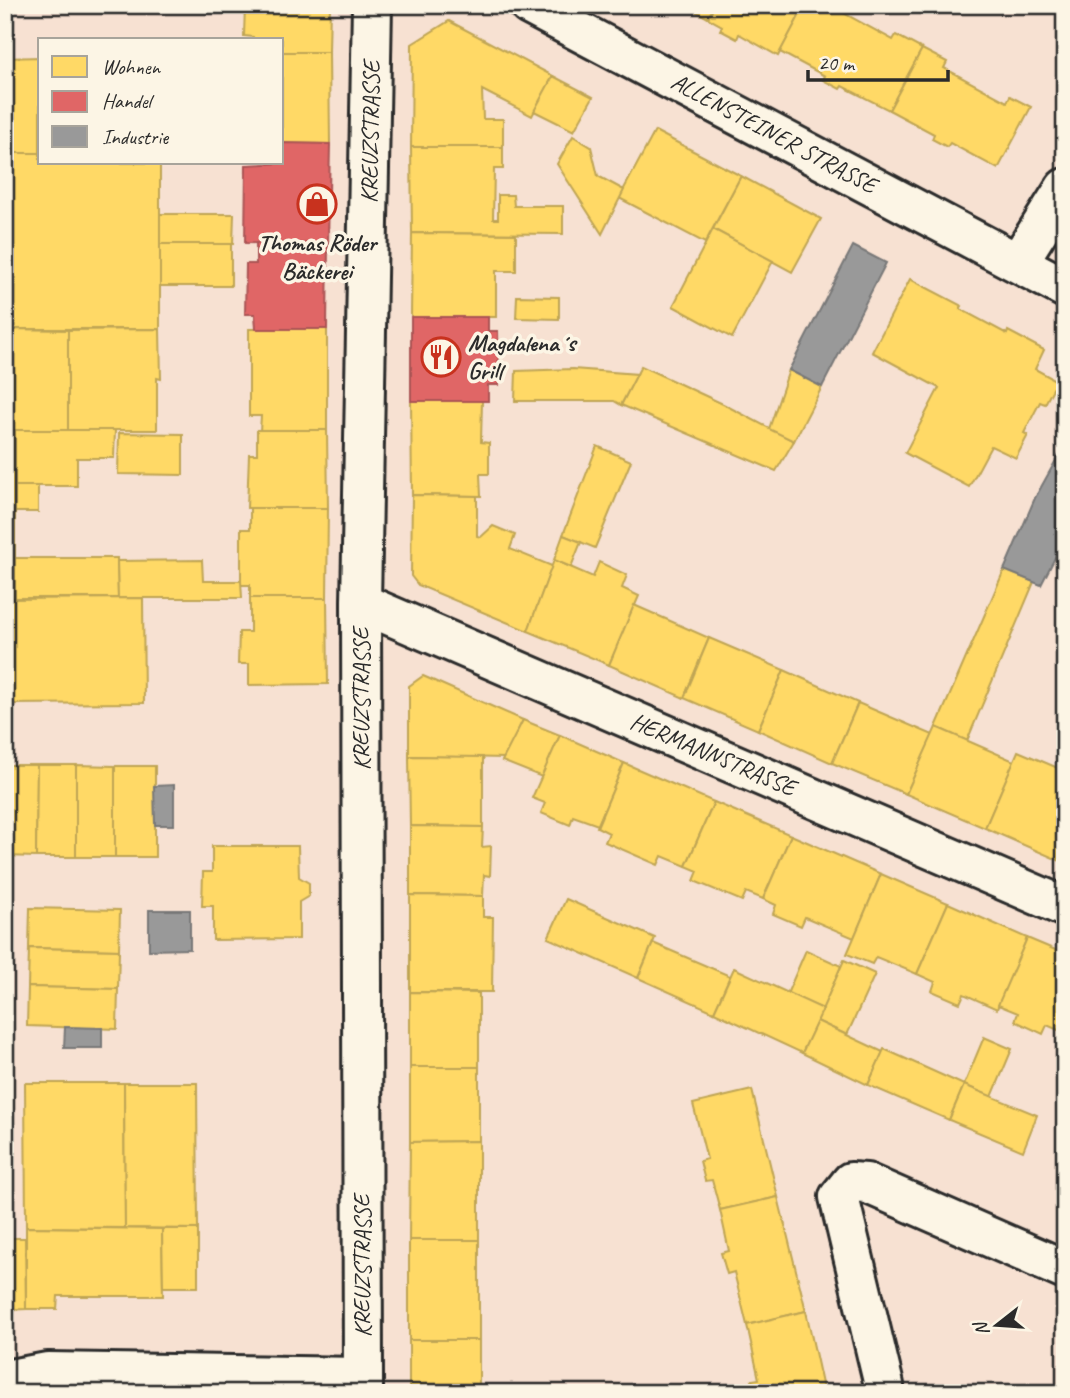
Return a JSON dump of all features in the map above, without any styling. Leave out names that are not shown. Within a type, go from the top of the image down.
[{"type":"street","name":"KREUZSTRASSE","points":[[363,1385],[361,603],[372,5]]},
{"type":"street","name":"ALLENSTEINER STRASSE","points":[[530,5],[1019,261],[1065,288]]},
{"type":"street","points":[[1019,261],[1065,188]]},
{"type":"street","name":"HERMANNSTRASSE","points":[[361,603],[1065,907]]},
{"type":"street","points":[[884,1385],[839,1198],[851,1182],[866,1182],[1065,1270]]},
{"type":"street","points":[[5,1380],[48,1372],[363,1385]]},
{"type":"building: Wohnen","points":[[245,5],[330,5],[329,52],[284,52],[284,38],[244,36]]},
{"type":"building: Wohnen","points":[[676,5],[715,5],[708,18],[687,7],[685,10]]},
{"type":"building: Wohnen","points":[[715,5],[805,5],[778,56],[739,34],[737,39],[720,30],[722,26],[708,18]]},
{"type":"building: Wohnen","points":[[805,5],[839,5],[836,9],[893,40],[896,35],[922,49],[889,110],[842,86],[840,89],[823,80],[825,76],[780,52]]},
{"type":"building: Wohnen","points":[[449,21],[553,76],[532,116],[482,90],[483,119],[503,119],[503,147],[411,147],[412,44]]},
{"type":"building: Wohnen","points":[[922,49],[947,62],[944,68],[1007,102],[1010,96],[1031,107],[998,169],[950,143],[947,147],[932,139],[934,134],[889,110]]},
{"type":"building: Wohnen","points":[[284,52],[329,52],[330,144],[284,143]]},
{"type":"building: Wohnen","points":[[38,57],[38,153],[5,153],[5,58]]},
{"type":"building: Wohnen","points":[[553,76],[593,97],[574,131],[534,111]]},
{"type":"building: Wohnen","points":[[655,131],[741,176],[705,243],[619,198]]},
{"type":"building: Wohnen","points":[[573,136],[591,147],[598,176],[624,190],[602,234],[557,164]]},
{"type":"building: Wohnen","points":[[411,147],[503,147],[503,169],[494,169],[493,219],[498,219],[498,195],[513,195],[514,206],[563,206],[563,234],[412,233]]},
{"type":"building: Wohnen","points":[[5,153],[38,153],[38,164],[160,164],[160,329],[5,329]]},
{"type":"building: Wohnen","points":[[741,176],[821,219],[792,272],[713,229]]},
{"type":"building: Wohnen","points":[[160,214],[234,214],[233,244],[160,244]]},
{"type":"building: Wohnen","points":[[713,229],[773,261],[732,338],[673,306]]},
{"type":"building: Wohnen","points":[[412,233],[516,234],[516,271],[496,271],[496,317],[411,317]]},
{"type":"building: Wohnen","points":[[160,244],[231,244],[231,286],[160,286]]},
{"type":"building: Wohnen","points":[[910,279],[962,306],[960,309],[1007,334],[1008,331],[1044,350],[1035,369],[1057,381],[1045,404],[1040,402],[1024,433],[1028,435],[1016,458],[991,446],[969,487],[905,453],[939,388],[872,352]]},
{"type":"building: Wohnen","points":[[517,296],[559,297],[559,319],[516,318]]},
{"type":"building: Wohnen","points":[[5,329],[68,330],[68,430],[5,430]]},
{"type":"building: Wohnen","points":[[160,329],[161,379],[157,378],[157,430],[68,430],[68,330]]},
{"type":"building: Wohnen","points":[[249,329],[327,329],[327,430],[260,431],[261,416],[249,416]]},
{"type":"building: Wohnen","points":[[641,366],[794,441],[776,471],[621,405]]},
{"type":"building: Wohnen","points":[[573,369],[637,374],[621,405],[614,401],[515,401],[516,371]]},
{"type":"building: Wohnen","points":[[789,370],[822,387],[794,441],[769,429]]},
{"type":"building: Wohnen","points":[[411,401],[482,401],[481,442],[489,443],[489,474],[480,474],[481,496],[412,495]]},
{"type":"building: Wohnen","points":[[5,430],[15,430],[15,598],[5,599]]},
{"type":"building: Wohnen","points":[[15,430],[115,430],[114,458],[77,458],[77,486],[15,486]]},
{"type":"building: Wohnen","points":[[257,430],[327,430],[328,508],[247,508],[249,454],[257,454]]},
{"type":"building: Wohnen","points":[[119,433],[183,434],[183,475],[118,474]]},
{"type":"building: Wohnen","points":[[597,446],[631,461],[595,548],[563,535]]},
{"type":"building: Wohnen","points":[[15,486],[38,486],[38,512],[15,512]]},
{"type":"building: Wohnen","points":[[412,495],[477,496],[477,536],[481,537],[493,526],[515,535],[510,549],[552,566],[528,631],[418,585],[411,576]]},
{"type":"building: Wohnen","points":[[250,508],[328,508],[327,598],[250,598],[250,585],[241,585],[241,529],[250,529]]},
{"type":"building: Wohnen","points":[[563,535],[581,542],[571,567],[554,560]]},
{"type":"building: Wohnen","points":[[15,558],[117,558],[118,598],[15,598]]},
{"type":"building: Wohnen","points":[[202,560],[203,581],[241,581],[242,598],[118,598],[117,561]]},
{"type":"building: Wohnen","points":[[554,560],[593,577],[599,562],[627,575],[622,588],[639,596],[609,665],[528,631]]},
{"type":"building: Wohnen","points":[[1004,570],[1034,582],[967,741],[936,727]]},
{"type":"building: Wohnen","points":[[143,598],[144,703],[5,704],[5,599]]},
{"type":"building: Wohnen","points":[[250,598],[327,598],[328,684],[249,685],[249,664],[238,664],[239,632],[250,632]]},
{"type":"building: Wohnen","points":[[634,605],[709,638],[684,698],[609,665]]},
{"type":"building: Wohnen","points":[[709,638],[784,670],[758,730],[684,698]]},
{"type":"building: Wohnen","points":[[784,670],[858,703],[832,763],[758,730]]},
{"type":"building: Wohnen","points":[[423,676],[523,720],[505,758],[409,756],[409,686]]},
{"type":"building: Wohnen","points":[[858,703],[933,735],[906,794],[832,763]]},
{"type":"building: Wohnen","points":[[523,720],[560,735],[542,777],[502,761]]},
{"type":"building: Wohnen","points":[[936,727],[1014,761],[985,828],[906,794]]},
{"type":"building: Wohnen","points":[[560,735],[624,763],[598,825],[573,816],[570,825],[541,813],[545,803],[532,798]]},
{"type":"building: Wohnen","points":[[1018,751],[1065,771],[1065,863],[985,828]]},
{"type":"building: Wohnen","points":[[409,756],[483,757],[483,827],[410,826]]},
{"type":"building: Wohnen","points":[[624,763],[714,802],[686,866],[662,856],[658,865],[605,842],[609,833],[597,827]]},
{"type":"building: Wohnen","points":[[5,765],[37,765],[36,857],[5,856]]},
{"type":"building: Wohnen","points":[[37,765],[76,765],[76,857],[36,857]]},
{"type":"building: Wohnen","points":[[76,765],[115,766],[115,857],[76,857]]},
{"type":"building: Wohnen","points":[[115,766],[155,766],[155,857],[115,857]]},
{"type":"building: Wohnen","points":[[714,802],[791,835],[763,899],[746,892],[742,901],[694,881],[698,871],[686,866]]},
{"type":"building: Wohnen","points":[[410,826],[483,827],[482,847],[491,846],[490,876],[484,875],[483,896],[410,895]]},
{"type":"building: Wohnen","points":[[791,835],[881,874],[854,938],[805,917],[801,926],[773,914],[776,905],[763,899]]},
{"type":"building: Wohnen","points":[[212,846],[298,846],[299,877],[309,883],[309,896],[299,902],[299,939],[213,940],[213,906],[202,906],[203,872],[212,872]]},
{"type":"building: Wohnen","points":[[881,874],[948,903],[917,974],[876,957],[872,964],[847,954]]},
{"type":"building: Wohnen","points":[[410,895],[483,896],[483,917],[493,917],[492,992],[410,992]]},
{"type":"building: Wohnen","points":[[566,899],[655,938],[638,978],[548,938]]},
{"type":"building: Wohnen","points":[[948,903],[1027,938],[997,1009],[964,994],[960,1003],[932,991],[935,982],[917,974]]},
{"type":"building: Wohnen","points":[[30,908],[120,910],[119,950],[29,948]]},
{"type":"building: Wohnen","points":[[1027,938],[1065,954],[1065,1033],[1047,1025],[1043,1034],[1015,1021],[1018,1013],[998,1005]]},
{"type":"building: Wohnen","points":[[653,943],[730,976],[714,1012],[638,978]]},
{"type":"building: Wohnen","points":[[29,948],[119,950],[118,989],[28,987]]},
{"type":"building: Wohnen","points":[[806,950],[841,966],[823,1009],[787,994]]},
{"type":"building: Wohnen","points":[[844,960],[875,974],[847,1035],[817,1021]]},
{"type":"building: Wohnen","points":[[734,968],[823,1009],[802,1053],[714,1012]]},
{"type":"building: Wohnen","points":[[28,987],[118,989],[117,1029],[27,1026]]},
{"type":"building: Wohnen","points":[[410,992],[479,993],[479,1067],[410,1067]]},
{"type":"building: Wohnen","points":[[817,1021],[883,1052],[868,1085],[802,1053]]},
{"type":"building: Wohnen","points":[[984,1037],[1012,1049],[992,1097],[964,1085]]},
{"type":"building: Wohnen","points":[[884,1049],[964,1085],[949,1120],[868,1085]]},
{"type":"building: Wohnen","points":[[410,1067],[479,1067],[479,1141],[410,1142]]},
{"type":"building: Wohnen","points":[[25,1083],[124,1083],[125,1228],[26,1227]]},
{"type":"building: Wohnen","points":[[124,1083],[197,1083],[198,1229],[125,1228]]},
{"type":"building: Wohnen","points":[[964,1085],[1037,1115],[1023,1151],[949,1120]]},
{"type":"building: Wohnen","points":[[752,1090],[778,1197],[720,1210],[712,1180],[705,1181],[700,1161],[707,1159],[693,1104]]},
{"type":"building: Wohnen","points":[[479,1141],[479,1240],[409,1240],[410,1142]]},
{"type":"building: Wohnen","points":[[778,1197],[806,1311],[747,1325],[734,1272],[727,1274],[721,1253],[729,1251],[720,1210]]},
{"type":"building: Wohnen","points":[[26,1227],[162,1229],[163,1296],[58,1296],[57,1309],[26,1309]]},
{"type":"building: Wohnen","points":[[162,1229],[198,1229],[198,1287],[163,1287]]},
{"type":"building: Wohnen","points":[[5,1238],[25,1238],[26,1309],[5,1310]]},
{"type":"building: Wohnen","points":[[409,1240],[479,1240],[479,1340],[409,1340]]},
{"type":"building: Wohnen","points":[[806,1311],[824,1393],[755,1393],[752,1380],[759,1379],[747,1325]]},
{"type":"building: Wohnen","points":[[409,1340],[479,1340],[479,1393],[409,1393]]},
{"type":"building: Handel","points":[[284,143],[330,144],[328,244],[245,243],[246,165],[284,164]]},
{"type":"building: Handel","points":[[256,243],[328,244],[327,329],[256,329],[255,314],[245,314],[246,264],[256,264]]},
{"type":"building: Handel","points":[[411,317],[488,317],[488,331],[498,331],[499,385],[488,385],[488,401],[411,401]]},
{"type":"building: Industrie","points":[[853,246],[886,263],[822,387],[789,370]]},
{"type":"building: Industrie","points":[[1065,444],[1065,538],[1041,585],[1004,570],[1035,498]]},
{"type":"building: Industrie","points":[[174,785],[174,825],[155,825],[154,786]]},
{"type":"building: Industrie","points":[[149,910],[190,910],[190,949],[149,950]]},
{"type":"building: Industrie","points":[[65,1027],[102,1028],[102,1048],[64,1048]]},
{"type":"place","name":"Thomas Röder Bäckerei","points":[[317,204]]},
{"type":"place","name":"Magdalena´s Grill","points":[[441,357]]}]
